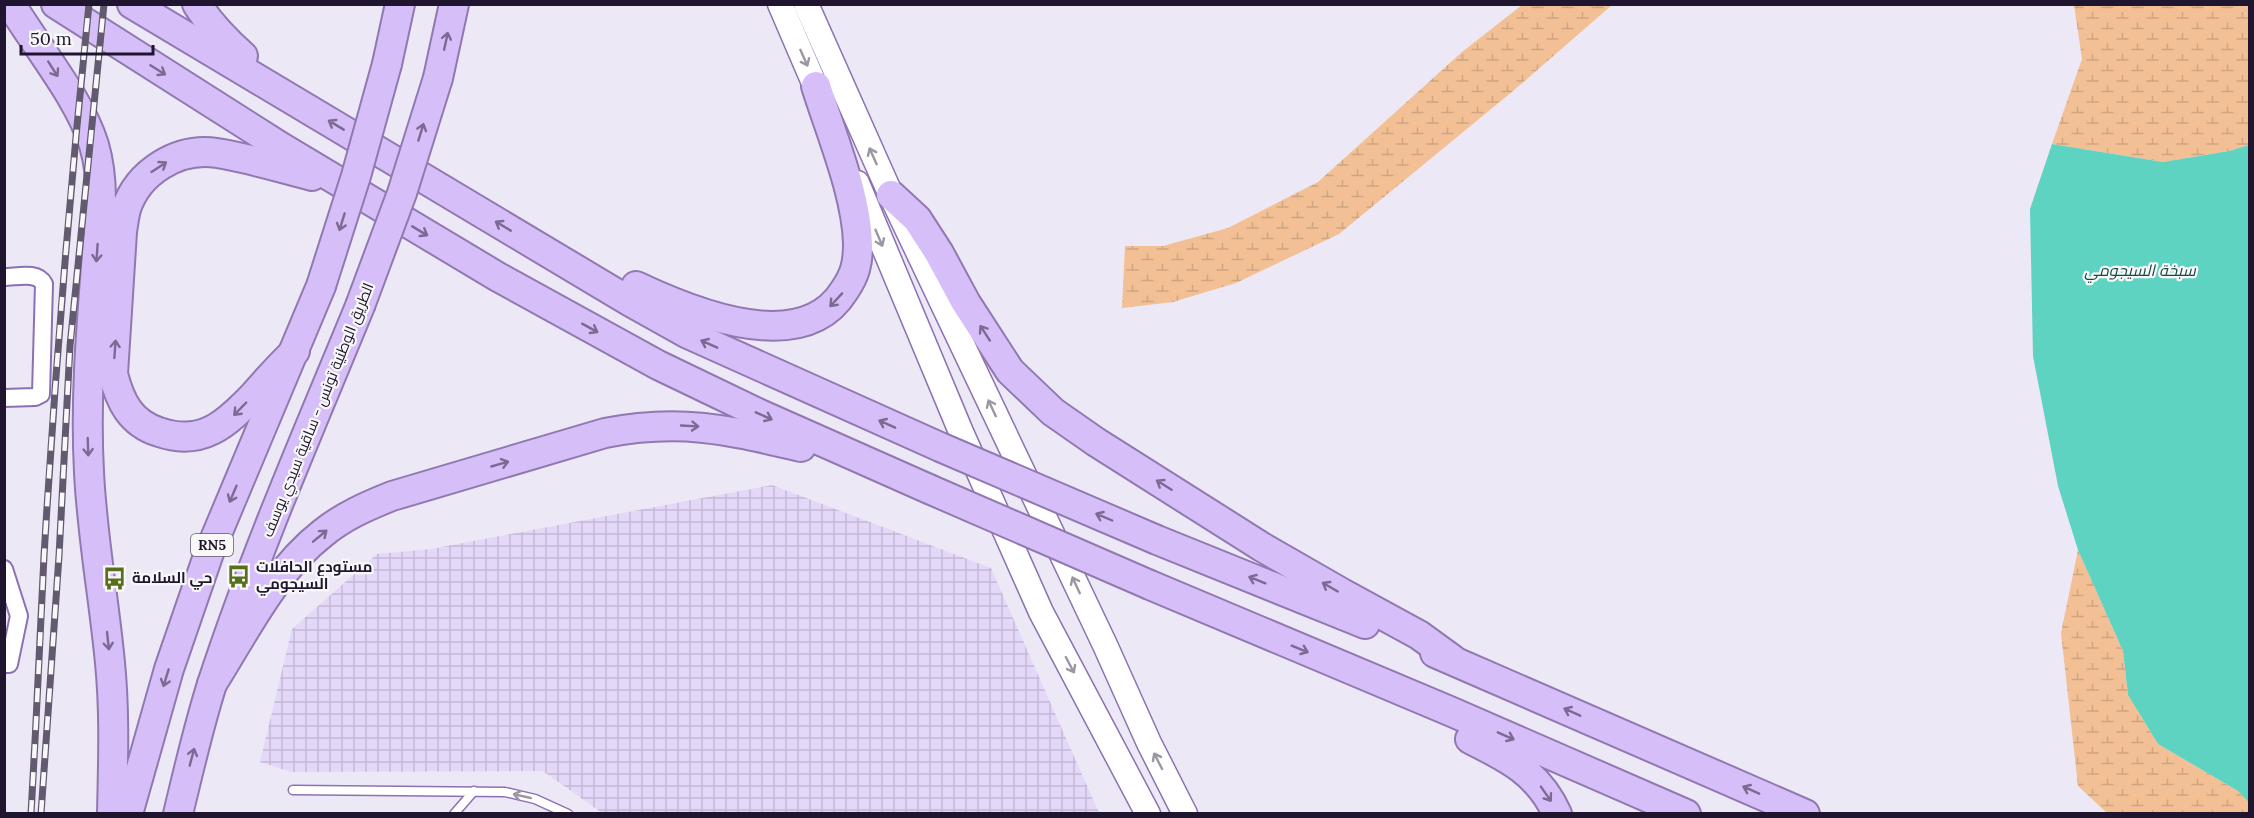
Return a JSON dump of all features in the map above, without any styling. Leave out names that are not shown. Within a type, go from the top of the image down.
[{"type":"highway","points":[[7,4],[17,14],[80,112],[88,128],[98,163],[101,199],[87,429],[93,519],[111,665],[112,813]]},
{"type":"highway","points":[[56,4],[339,182],[498,277],[658,365],[762,415],[929,489],[1686,813]]},
{"type":"highway","points":[[132,4],[688,334],[940,447],[1157,540],[1452,659],[1805,813]]},
{"type":"highway","points":[[197,4],[225,39],[295,100]]},
{"type":"highway","name":"RN5","points":[[128,813],[163,688],[195,591],[232,496],[321,286],[357,176],[387,64],[400,4]]},
{"type":"highway","name":"الطريق الوطنية تونس - ساقية سيدي يوسف","points":[[178,813],[212,684],[258,556],[360,306],[402,193],[438,78],[454,4]]},
{"type":"highway","points":[[531,242],[562,252],[664,299],[702,313],[759,326],[792,325],[818,316],[838,301],[855,274],[858,245],[855,211],[816,86]]},
{"type":"highway","points":[[295,351],[234,416],[216,429],[194,437],[171,437],[149,429],[132,415],[119,396],[113,374],[122,232],[126,210],[136,189],[151,172],[171,159],[193,153],[216,153],[339,182]]},
{"type":"highway","points":[[891,195],[917,219],[966,303],[1010,371],[1053,412],[1096,442],[1262,547],[1331,588],[1419,635],[1452,659]]},
{"type":"highway","points":[[212,684],[285,570],[303,551],[344,518],[392,496],[605,433],[651,426],[719,428],[873,464]]},
{"type":"highway","points":[[1358,673],[1383,695],[1521,766],[1550,798],[1557,813]]},
{"type":"main road","points":[[780,4],[961,432],[1032,591],[1148,813]]},
{"type":"main road","points":[[806,4],[891,195],[1105,645],[1149,743],[1185,813]]},
{"type":"street","points":[[4,278],[36,277],[44,285],[42,392],[35,397],[4,398]]},
{"type":"street","points":[[4,569],[19,616],[9,664],[4,664]]},
{"type":"lane","points":[[293,790],[474,791],[520,795],[564,813]]},
{"type":"lane","points":[[454,813],[474,791]]},
{"type":"shaded area","points":[[772,485],[991,568],[1099,813],[602,813],[543,771],[291,772],[260,762],[292,629],[377,554],[431,549]]},
{"type":"green space","points":[[1522,5],[1612,5],[1513,91],[1339,234],[1236,283],[1173,302],[1122,308],[1125,246],[1163,246],[1228,228],[1318,182],[1462,52]]},
{"type":"green space","points":[[2074,5],[2249,5],[2249,145],[2229,151],[2163,162],[2052,144],[2082,59]]},
{"type":"green space","points":[[2078,550],[2123,651],[2128,695],[2158,744],[2238,791],[2249,803],[2249,813],[2107,813],[2078,786],[2061,633]]},
{"type":"water","name":"سبخة السيجومي","points":[[2052,144],[2163,162],[2229,151],[2249,145],[2249,803],[2238,791],[2158,744],[2128,695],[2123,651],[2078,550],[2058,486],[2033,356],[2030,209]]},
{"type":"railway","points":[[31,814],[53,418],[69,211],[89,4]]},
{"type":"railway","points":[[41,814],[59,556],[70,346],[104,4]]},
{"type":"place","name":"مستودع الحافلات السيجومي","points":[[238,576]]},
{"type":"place","name":"حي السلامة","points":[[114,578]]}]
